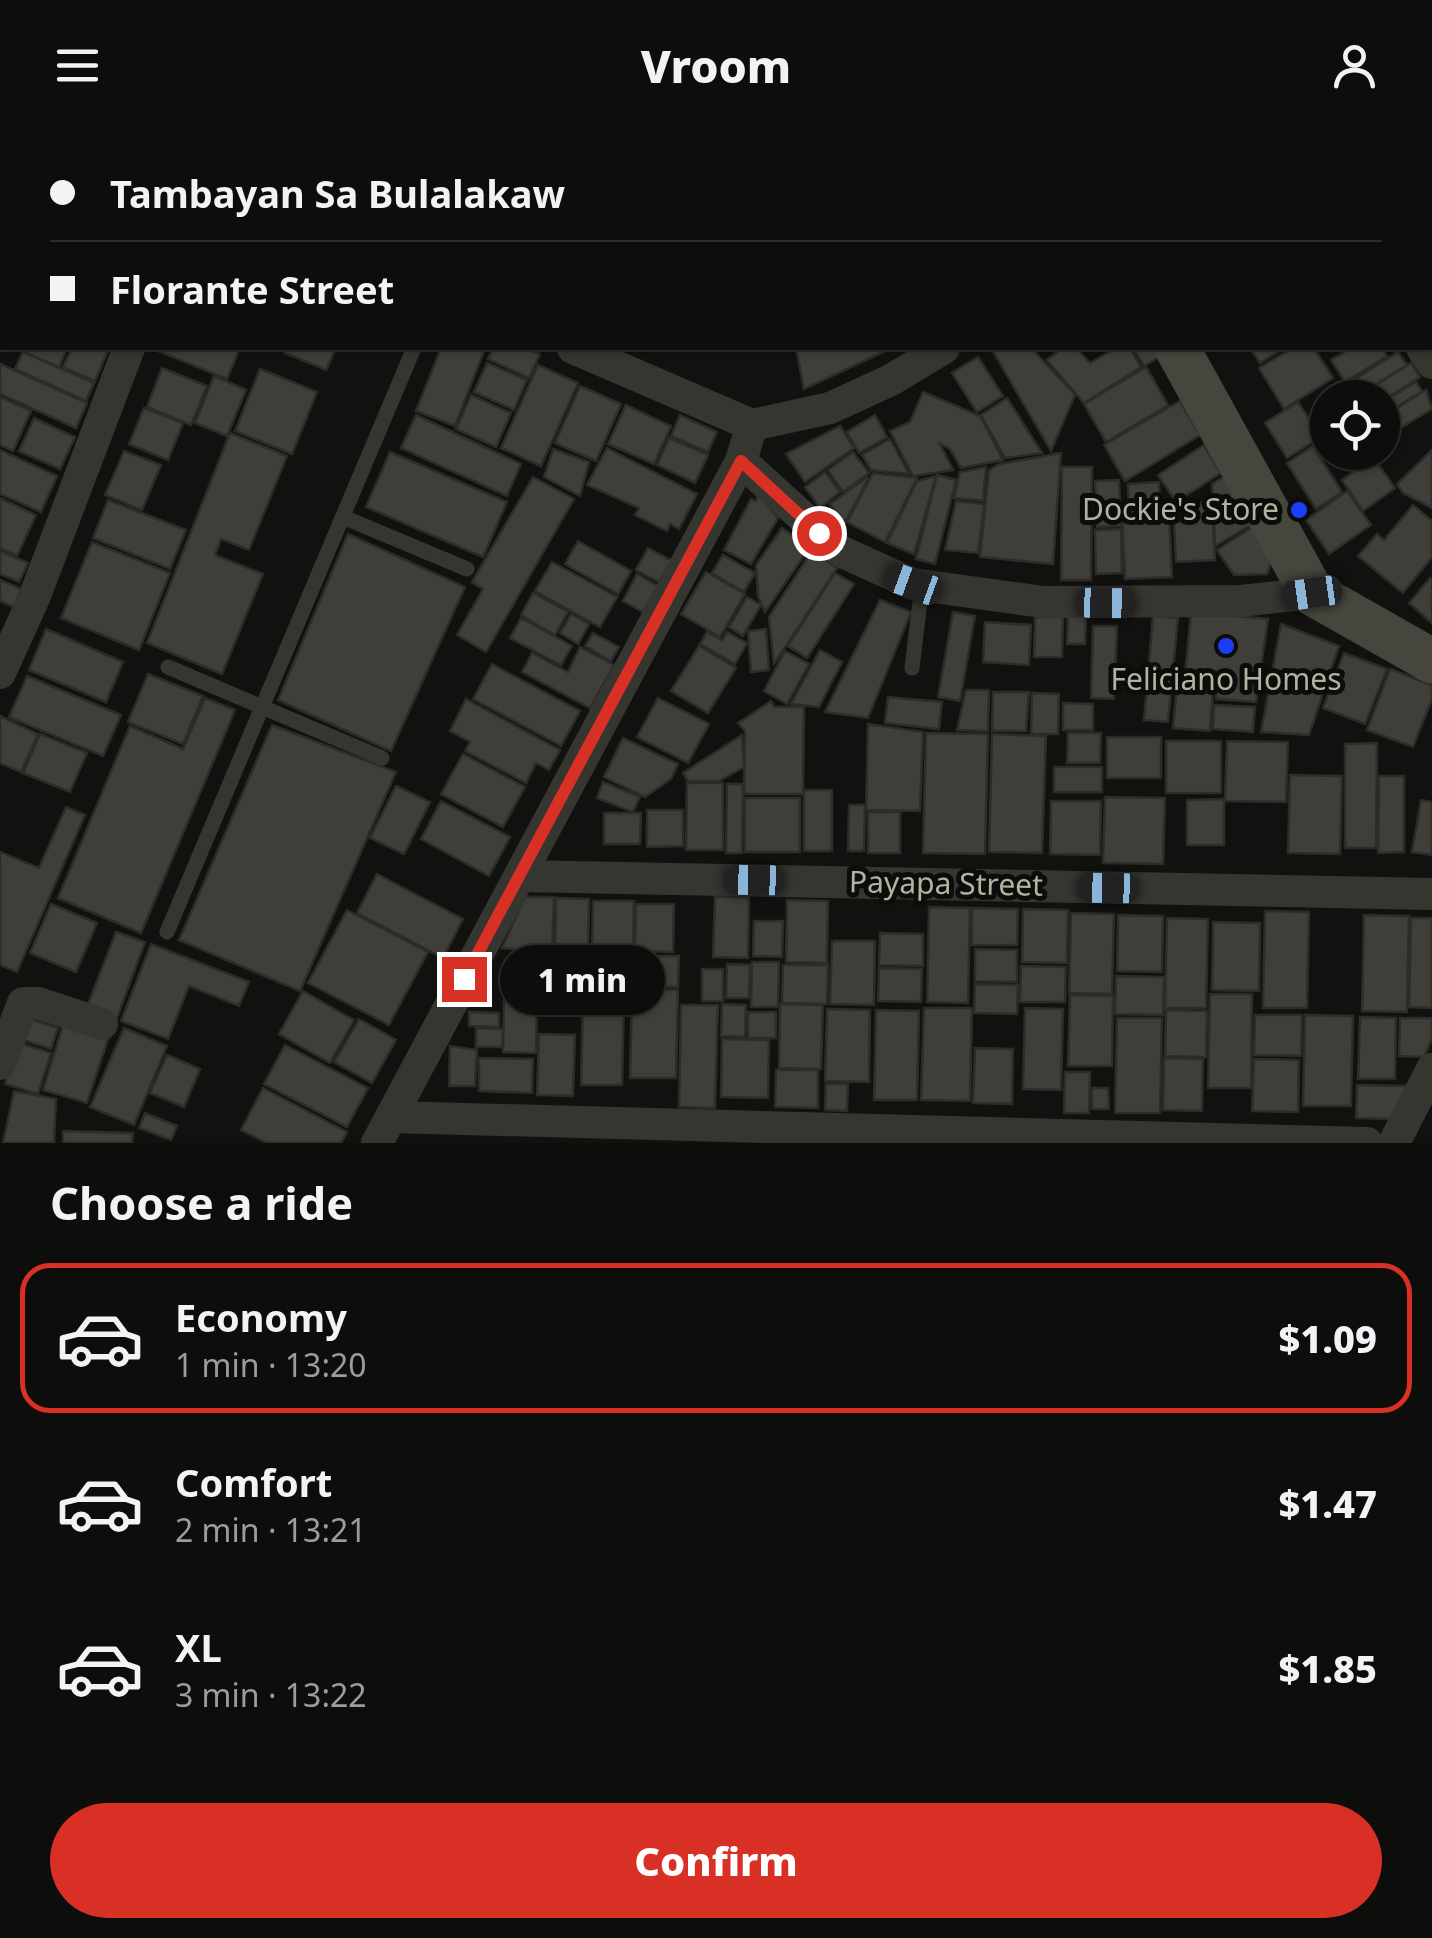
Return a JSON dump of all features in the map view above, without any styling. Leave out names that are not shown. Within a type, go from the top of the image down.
[{"type":"street","points":[[0,673],[34,598],[128,350]]},
{"type":"street","points":[[577,350],[752,425],[830,408],[891,380],[941,350]]},
{"type":"street","points":[[1177,350],[1312,593],[1432,661]]},
{"type":"street","points":[[752,425],[741,461],[384,1130],[1367,1143]]},
{"type":"street","points":[[741,461],[840,551],[870,568],[922,585],[1043,602],[1241,601],[1312,593]]},
{"type":"street","name":"Payapa Street","points":[[520,876],[1432,894]]},
{"type":"street","points":[[0,1064],[24,1003],[38,1002],[102,1024]]},
{"type":"street","points":[[1394,1143],[1432,1069]]},
{"type":"lane","points":[[166,932],[265,707],[413,350]]},
{"type":"lane","points":[[343,517],[466,569]]},
{"type":"lane","points":[[912,668],[922,585]]},
{"type":"lane","points":[[168,667],[382,758]]},
{"type":"building","points":[[19,350],[66,350],[59,367]]},
{"type":"building","points":[[71,350],[108,350],[95,381],[63,367]]},
{"type":"building","points":[[158,350],[239,350],[227,379]]},
{"type":"building","points":[[286,350],[335,350],[326,370],[285,353]]},
{"type":"building","points":[[440,350],[484,350],[455,426],[416,411]]},
{"type":"building","points":[[492,350],[529,350],[540,354],[529,378],[488,359]]},
{"type":"building","points":[[796,350],[888,350],[804,389]]},
{"type":"building","points":[[992,350],[1033,350],[1075,395],[1051,451]]},
{"type":"building","points":[[1060,350],[1078,350],[1090,363],[1113,350],[1131,350],[1141,367],[1084,403],[1047,360]]},
{"type":"building","points":[[1134,350],[1167,352],[1144,366]]},
{"type":"building","points":[[1251,350],[1281,350],[1260,363]]},
{"type":"building","points":[[1290,350],[1315,350],[1333,378],[1310,380],[1310,393],[1284,409],[1259,368]]},
{"type":"building","points":[[1348,350],[1383,350],[1387,356],[1344,380],[1331,360]]},
{"type":"building","points":[[23,352],[94,383],[86,401],[15,369]]},
{"type":"building","points":[[1398,352],[1407,365],[1383,380],[1353,380]]},
{"type":"building","points":[[978,357],[1003,396],[977,412],[952,373]]},
{"type":"building","points":[[487,363],[527,380],[514,410],[474,392]]},
{"type":"building","points":[[1411,363],[1420,377],[1400,390],[1400,380],[1384,380]]},
{"type":"building","points":[[0,364],[87,403],[76,428],[0,394]]},
{"type":"building","points":[[538,365],[578,383],[541,466],[501,448]]},
{"type":"building","points":[[1146,367],[1168,405],[1106,442],[1084,404]]},
{"type":"building","points":[[162,368],[207,386],[191,425],[147,407]]},
{"type":"building","points":[[260,369],[317,392],[292,454],[235,431]]},
{"type":"building","points":[[214,376],[246,390],[227,436],[195,423]]},
{"type":"building","points":[[1416,382],[1422,391],[1400,405],[1400,392]]},
{"type":"building","points":[[580,386],[621,404],[596,461],[555,443]]},
{"type":"building","points":[[1426,390],[1432,409],[1400,428],[1400,406]]},
{"type":"building","points":[[923,392],[980,416],[1003,460],[961,468],[950,449],[940,444],[953,470],[913,476],[890,431],[910,422]]},
{"type":"building","points":[[471,395],[511,413],[496,447],[456,429]]},
{"type":"building","points":[[0,397],[31,411],[13,451],[0,445]]},
{"type":"building","points":[[1007,398],[1042,453],[1005,458],[981,415]]},
{"type":"building","points":[[1180,401],[1200,435],[1125,481],[1104,445]]},
{"type":"building","points":[[1298,402],[1310,420],[1310,444],[1287,458],[1265,423]]},
{"type":"building","points":[[626,405],[671,426],[654,464],[608,444]]},
{"type":"building","points":[[144,408],[183,423],[168,460],[129,444]]},
{"type":"building","points":[[416,415],[521,464],[507,496],[401,448]]},
{"type":"building","points":[[680,415],[717,432],[708,452],[671,436]]},
{"type":"building","points":[[875,415],[887,437],[859,453],[847,432]]},
{"type":"building","points":[[34,418],[75,437],[60,469],[19,451]]},
{"type":"building","points":[[840,426],[854,448],[805,482],[786,454]]},
{"type":"building","points":[[230,433],[287,456],[249,550],[221,539],[215,555],[263,574],[222,674],[147,643]]},
{"type":"building","points":[[669,438],[708,455],[695,483],[657,465]]},
{"type":"building","points":[[890,439],[909,474],[871,470],[862,455]]},
{"type":"building","points":[[1204,445],[1221,473],[1176,502],[1158,475]]},
{"type":"building","points":[[607,448],[697,494],[679,529],[670,524],[667,531],[635,515],[639,508],[587,485]]},
{"type":"building","points":[[1310,448],[1310,470],[1328,470],[1342,492],[1316,509],[1287,463]]},
{"type":"building","points":[[553,449],[589,462],[580,496],[544,477]]},
{"type":"building","points":[[0,450],[57,476],[41,512],[0,494]]},
{"type":"building","points":[[1432,450],[1432,508],[1403,493],[1397,484]]},
{"type":"building","points":[[124,451],[161,465],[142,510],[105,495]]},
{"type":"building","points":[[390,452],[507,502],[483,557],[366,507]]},
{"type":"building","points":[[853,452],[869,473],[843,492],[828,470]]},
{"type":"building","points":[[1061,453],[1053,564],[980,557],[989,470],[1000,464]]},
{"type":"building","points":[[986,467],[983,501],[954,498],[960,472]]},
{"type":"building","points":[[1062,467],[1092,467],[1091,580],[1061,580]]},
{"type":"building","points":[[1355,470],[1382,470],[1395,488],[1363,511],[1342,480]]},
{"type":"building","points":[[825,472],[840,492],[820,508],[805,487]]},
{"type":"building","points":[[873,473],[917,478],[885,542],[847,522]]},
{"type":"building","points":[[1230,473],[1259,520],[1215,546],[1212,484]]},
{"type":"building","points":[[937,475],[956,480],[935,564],[916,559]]},
{"type":"building","points":[[936,476],[914,554],[887,543],[917,481]]},
{"type":"building","points":[[533,477],[574,499],[486,652],[457,635],[483,589],[472,582]]},
{"type":"building","points":[[868,479],[845,522],[830,504]]},
{"type":"building","points":[[1119,480],[1121,526],[1097,527],[1095,481]]},
{"type":"building","points":[[1159,482],[1160,510],[1129,511],[1128,484]]},
{"type":"building","points":[[1347,491],[1371,525],[1329,554],[1306,520]]},
{"type":"building","points":[[759,495],[778,518],[751,564],[724,550],[751,499],[756,501]]},
{"type":"building","points":[[0,498],[36,515],[17,556],[0,548]]},
{"type":"building","points":[[108,500],[186,530],[170,569],[93,538]]},
{"type":"building","points":[[956,501],[984,504],[978,553],[945,550]]},
{"type":"building","points":[[1212,502],[1215,560],[1176,562],[1173,504]]},
{"type":"building","points":[[1413,505],[1432,521],[1432,557],[1403,593],[1358,556],[1377,534],[1384,540]]},
{"type":"building","points":[[1169,511],[1172,577],[1125,579],[1122,513]]},
{"type":"building","points":[[1260,522],[1277,548],[1267,574],[1234,575],[1217,550]]},
{"type":"building","points":[[782,528],[810,547],[765,612],[758,596],[756,565]]},
{"type":"building","points":[[1121,529],[1122,573],[1096,574],[1095,530]]},
{"type":"building","points":[[348,534],[465,587],[391,751],[278,700]]},
{"type":"building","points":[[578,541],[631,571],[618,594],[565,564]]},
{"type":"building","points":[[92,542],[170,573],[139,650],[61,618]]},
{"type":"building","points":[[648,548],[672,561],[659,582],[636,570]]},
{"type":"building","points":[[0,551],[28,563],[19,582],[0,574]]},
{"type":"building","points":[[812,551],[837,568],[774,664],[769,617]]},
{"type":"building","points":[[723,555],[755,573],[744,592],[712,573]]},
{"type":"building","points":[[552,562],[617,597],[600,627],[535,591]]},
{"type":"building","points":[[706,572],[745,594],[720,637],[681,614]]},
{"type":"building","points":[[835,573],[854,584],[807,658],[788,646]]},
{"type":"building","points":[[637,574],[658,586],[643,612],[623,601]]},
{"type":"building","points":[[0,580],[21,589],[14,607],[0,601]]},
{"type":"building","points":[[1432,580],[1432,623],[1409,603]]},
{"type":"building","points":[[533,593],[568,612],[555,635],[521,615]]},
{"type":"building","points":[[747,597],[761,605],[743,636],[729,627]]},
{"type":"building","points":[[880,600],[911,612],[868,718],[825,712]]},
{"type":"building","points":[[953,612],[975,616],[960,701],[938,697]]},
{"type":"building","name":"Feliciano Homes","points":[[1191,612],[1268,619],[1256,702],[1216,699],[1217,677],[1185,674]]},
{"type":"building","points":[[571,614],[589,624],[578,644],[560,633]]},
{"type":"building","points":[[1068,615],[1086,615],[1085,644],[1067,644]]},
{"type":"building","points":[[1153,616],[1178,618],[1168,722],[1144,720]]},
{"type":"building","points":[[1035,617],[1063,617],[1062,657],[1034,657]]},
{"type":"building","points":[[521,618],[572,646],[561,665],[510,638]]},
{"type":"building","points":[[985,622],[1031,625],[1029,665],[983,662]]},
{"type":"building","points":[[1281,624],[1339,646],[1309,735],[1261,732]]},
{"type":"building","points":[[1093,626],[1117,626],[1114,699],[1091,698]]},
{"type":"building","points":[[46,629],[123,662],[106,702],[29,670]]},
{"type":"building","points":[[766,629],[769,670],[751,672],[748,631]]},
{"type":"building","points":[[707,632],[722,640],[727,632],[747,643],[735,664],[700,644]]},
{"type":"building","points":[[593,633],[619,647],[611,661],[585,646]]},
{"type":"building","points":[[699,646],[736,668],[708,713],[671,691]]},
{"type":"building","points":[[580,647],[614,665],[590,708],[522,672],[532,653],[568,672]]},
{"type":"building","points":[[820,650],[842,662],[819,707],[791,704]]},
{"type":"building","points":[[785,651],[809,664],[787,704],[764,691]]},
{"type":"building","points":[[1344,653],[1387,669],[1365,724],[1323,708]]},
{"type":"building","points":[[492,664],[580,711],[561,746],[473,699]]},
{"type":"building","points":[[1390,669],[1432,685],[1432,699],[1413,747],[1367,730]]},
{"type":"building","points":[[148,674],[203,696],[183,744],[128,722]]},
{"type":"building","points":[[1178,675],[1214,677],[1210,731],[1173,728]]},
{"type":"building","points":[[27,676],[121,715],[103,756],[9,717]]},
{"type":"building","points":[[966,690],[989,690],[988,731],[957,730]]},
{"type":"building","points":[[993,692],[1029,692],[1026,731],[992,731]]},
{"type":"building","points":[[1032,693],[1059,694],[1058,734],[1031,734]]},
{"type":"building","points":[[888,697],[942,702],[939,729],[885,723]]},
{"type":"building","points":[[205,698],[235,710],[141,933],[58,898],[130,726],[183,749]]},
{"type":"building","points":[[658,698],[709,724],[688,763],[637,737]]},
{"type":"building","points":[[466,699],[560,750],[549,770],[536,763],[526,783],[465,751],[470,742],[450,731]]},
{"type":"building","points":[[771,701],[774,707],[804,707],[803,794],[744,794],[745,731],[738,723]]},
{"type":"building","points":[[1063,703],[1093,704],[1093,730],[1063,730]]},
{"type":"building","points":[[1214,705],[1255,707],[1253,732],[1213,729]]},
{"type":"building","points":[[0,716],[38,734],[21,772],[0,763]]},
{"type":"building","points":[[868,724],[923,732],[920,811],[866,810]]},
{"type":"building","points":[[272,725],[396,772],[300,991],[179,940]]},
{"type":"building","points":[[926,733],[988,734],[985,854],[923,853]]},
{"type":"building","points":[[1068,733],[1101,733],[1100,763],[1067,763]]},
{"type":"building","points":[[40,734],[87,753],[70,792],[23,773]]},
{"type":"building","points":[[992,734],[1046,736],[1042,853],[989,852]]},
{"type":"building","points":[[742,735],[744,767],[719,781],[688,781],[683,773]]},
{"type":"building","points":[[1107,737],[1161,737],[1161,778],[1107,778]]},
{"type":"building","points":[[623,738],[678,764],[671,779],[645,797],[604,777]]},
{"type":"building","points":[[1166,741],[1221,741],[1221,793],[1166,793]]},
{"type":"building","points":[[1227,741],[1288,742],[1286,802],[1225,801]]},
{"type":"building","points":[[1377,743],[1376,848],[1345,848],[1345,744]]},
{"type":"building","points":[[463,754],[525,787],[503,827],[441,794]]},
{"type":"building","points":[[1054,767],[1102,767],[1102,792],[1054,792]]},
{"type":"building","points":[[1290,775],[1342,776],[1340,854],[1288,853]]},
{"type":"building","points":[[1379,776],[1404,776],[1404,852],[1378,853]]},
{"type":"building","points":[[603,782],[640,797],[633,812],[597,798]]},
{"type":"building","points":[[687,783],[723,783],[723,850],[686,850]]},
{"type":"building","points":[[727,784],[743,784],[742,853],[726,853]]},
{"type":"building","points":[[396,786],[430,802],[404,854],[370,838]]},
{"type":"building","points":[[804,790],[832,790],[832,851],[804,851]]},
{"type":"building","points":[[1105,797],[1165,798],[1163,864],[1103,863]]},
{"type":"building","points":[[745,798],[800,798],[800,852],[745,852]]},
{"type":"building","points":[[1224,799],[1224,845],[1187,845],[1187,800]]},
{"type":"building","points":[[1421,800],[1432,802],[1432,855],[1412,852]]},
{"type":"building","points":[[441,801],[510,837],[489,876],[421,839]]},
{"type":"building","points":[[1051,801],[1101,801],[1100,855],[1050,854]]},
{"type":"building","points":[[849,805],[865,805],[864,851],[848,851]]},
{"type":"building","points":[[66,807],[85,815],[17,972],[0,965],[0,852],[39,868]]},
{"type":"building","points":[[647,810],[683,810],[683,846],[647,847]]},
{"type":"building","points":[[868,812],[900,812],[900,853],[868,853]]},
{"type":"building","points":[[604,813],[641,813],[640,844],[604,844]]},
{"type":"building","points":[[377,874],[463,919],[443,958],[357,913]]},
{"type":"building","points":[[525,897],[554,897],[552,953],[502,948]]},
{"type":"building","points":[[715,897],[749,897],[748,958],[713,957]]},
{"type":"building","points":[[556,898],[589,899],[588,955],[555,954]]},
{"type":"building","points":[[787,900],[828,901],[827,963],[786,962]]},
{"type":"building","points":[[593,901],[634,901],[633,954],[592,953]]},
{"type":"building","points":[[51,904],[97,923],[76,972],[30,953]]},
{"type":"building","points":[[636,904],[674,904],[673,952],[635,951]]},
{"type":"building","points":[[929,907],[970,908],[968,1003],[927,1002]]},
{"type":"building","points":[[972,908],[1018,909],[1017,945],[972,945]]},
{"type":"building","points":[[1023,909],[1068,910],[1067,963],[1022,962]]},
{"type":"building","points":[[347,910],[428,952],[389,1025],[308,983]]},
{"type":"building","points":[[1265,911],[1309,912],[1307,1008],[1263,1008]]},
{"type":"building","points":[[1071,913],[1114,914],[1112,994],[1069,993]]},
{"type":"building","points":[[1118,915],[1163,916],[1162,972],[1117,971]]},
{"type":"building","points":[[1364,915],[1409,916],[1407,1012],[1362,1011]]},
{"type":"building","points":[[1167,918],[1208,919],[1206,1008],[1165,1008]]},
{"type":"building","points":[[1411,918],[1432,918],[1432,1008],[1409,1007]]},
{"type":"building","points":[[754,921],[783,921],[782,957],[753,956]]},
{"type":"building","points":[[1213,922],[1260,923],[1259,991],[1212,990]]},
{"type":"building","points":[[116,932],[145,942],[117,1018],[87,1007]]},
{"type":"building","points":[[880,933],[923,934],[923,966],[879,965]]},
{"type":"building","points":[[832,941],[875,941],[874,1005],[830,1004]]},
{"type":"building","points":[[151,944],[249,982],[239,1006],[189,986],[168,1039],[121,1021]]},
{"type":"building","points":[[975,949],[1017,950],[1017,982],[975,981]]},
{"type":"building","points":[[637,956],[679,956],[678,987],[636,986]]},
{"type":"building","points":[[561,958],[585,958],[584,994],[560,994]]},
{"type":"building","points":[[586,959],[627,960],[626,994],[586,994]]},
{"type":"building","points":[[529,961],[557,961],[556,995],[528,994]]},
{"type":"building","points":[[752,962],[779,962],[778,1007],[751,1007]]},
{"type":"building","points":[[727,964],[750,965],[749,998],[726,998]]},
{"type":"building","points":[[783,965],[828,965],[827,1004],[782,1003]]},
{"type":"building","points":[[1021,966],[1066,967],[1065,1002],[1020,1002]]},
{"type":"building","points":[[879,968],[922,969],[921,1002],[878,1001]]},
{"type":"building","points":[[702,969],[723,969],[723,1001],[702,1001]]},
{"type":"building","points":[[1116,976],[1164,977],[1163,1015],[1115,1014]]},
{"type":"building","points":[[975,984],[1018,985],[1017,1014],[974,1013]]},
{"type":"building","points":[[632,989],[678,990],[676,1078],[630,1078]]},
{"type":"building","points":[[303,991],[354,1020],[330,1063],[279,1034]]},
{"type":"building","points":[[1210,994],[1252,994],[1251,1088],[1208,1088]]},
{"type":"building","points":[[1070,995],[1113,996],[1112,1066],[1068,1066]]},
{"type":"building","points":[[583,996],[624,996],[622,1085],[581,1085]]},
{"type":"building","points":[[504,997],[537,997],[536,1053],[503,1052]]},
{"type":"building","points":[[722,1004],[746,1005],[745,1037],[721,1036]]},
{"type":"building","points":[[780,1004],[823,1005],[821,1069],[779,1068]]},
{"type":"building","points":[[681,1005],[718,1005],[715,1108],[679,1107]]},
{"type":"building","points":[[924,1008],[972,1008],[970,1101],[921,1100]]},
{"type":"building","points":[[1025,1008],[1063,1009],[1061,1090],[1023,1089]]},
{"type":"building","points":[[827,1009],[870,1010],[869,1082],[825,1081]]},
{"type":"building","points":[[876,1010],[919,1011],[917,1100],[874,1100]]},
{"type":"building","points":[[1166,1010],[1207,1011],[1206,1057],[1165,1056]]},
{"type":"building","points":[[469,1012],[499,1013],[499,1027],[469,1026]]},
{"type":"building","points":[[748,1012],[776,1012],[776,1038],[748,1038]]},
{"type":"building","points":[[1255,1015],[1302,1015],[1301,1056],[1254,1055]]},
{"type":"building","points":[[1305,1015],[1353,1016],[1351,1106],[1303,1106]]},
{"type":"building","points":[[24,1017],[58,1028],[51,1049],[17,1038]]},
{"type":"building","points":[[1360,1017],[1396,1018],[1395,1079],[1358,1079]]},
{"type":"building","points":[[1117,1018],[1162,1018],[1160,1113],[1115,1113]]},
{"type":"building","points":[[1400,1018],[1432,1018],[1432,1039],[1424,1057],[1399,1056]]},
{"type":"building","points":[[359,1019],[396,1040],[372,1083],[334,1062]]},
{"type":"building","points":[[63,1025],[108,1039],[87,1103],[43,1090]]},
{"type":"building","points":[[124,1028],[167,1046],[134,1125],[90,1107]]},
{"type":"building","points":[[476,1028],[503,1029],[502,1047],[476,1047]]},
{"type":"building","points":[[539,1034],[575,1035],[573,1096],[537,1095]]},
{"type":"building","points":[[722,1039],[769,1040],[768,1098],[721,1097]]},
{"type":"building","points":[[17,1042],[51,1053],[38,1094],[5,1084]]},
{"type":"building","points":[[285,1045],[368,1088],[347,1127],[264,1084]]},
{"type":"building","points":[[450,1046],[477,1050],[475,1086],[449,1086]]},
{"type":"building","points":[[975,1048],[1013,1049],[1012,1104],[973,1103]]},
{"type":"building","points":[[167,1055],[200,1069],[184,1107],[150,1093]]},
{"type":"building","points":[[479,1058],[533,1059],[532,1093],[479,1091]]},
{"type":"building","points":[[1164,1058],[1203,1059],[1202,1111],[1163,1110]]},
{"type":"building","points":[[1254,1059],[1299,1060],[1298,1112],[1252,1111]]},
{"type":"building","points":[[776,1070],[818,1070],[818,1108],[775,1107]]},
{"type":"building","points":[[1065,1072],[1090,1072],[1089,1113],[1064,1113]]},
{"type":"building","points":[[826,1084],[848,1084],[847,1111],[825,1110]]},
{"type":"building","points":[[1357,1085],[1409,1086],[1392,1119],[1356,1118]]},
{"type":"building","points":[[263,1088],[347,1132],[341,1143],[267,1143],[241,1130]]},
{"type":"building","points":[[1092,1088],[1108,1088],[1109,1109],[1092,1109]]},
{"type":"building","points":[[14,1091],[56,1099],[54,1143],[3,1143]]},
{"type":"building","points":[[145,1113],[177,1126],[171,1140],[139,1128]]},
{"type":"building","points":[[63,1131],[133,1133],[132,1143],[63,1143]]},
{"type":"place","name":"Dockie's Store","points":[[1299,510]]},
{"type":"place","name":"Feliciano Homes","points":[[1226,646]]},
{"type":"route","points":[[464,979],[741,461],[819,533]]}]
